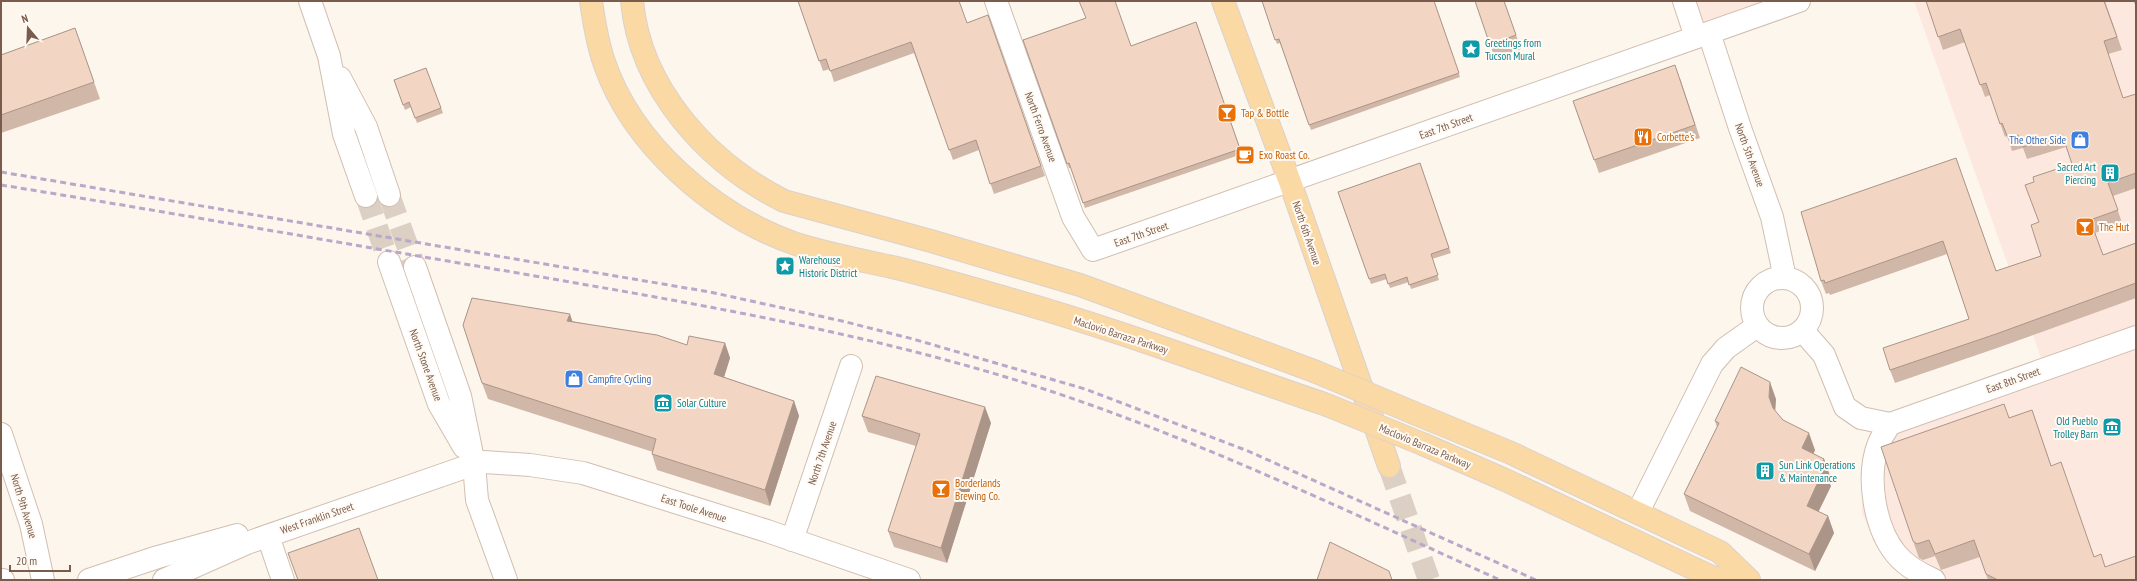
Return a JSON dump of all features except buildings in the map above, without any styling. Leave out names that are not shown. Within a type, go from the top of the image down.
[{"type":"main road","name":"Maclovio Barraza Parkway","points":[[590,1],[595,31],[605,64],[620,97],[644,135],[681,174],[710,198],[722,207],[759,228],[795,243],[827,253],[894,268],[1010,299],[1103,328],[1327,405],[1503,479],[1714,578],[1747,579]]},
{"type":"main road","name":"Maclovio Barraza Parkway","points":[[632,1],[634,19],[644,55],[664,94],[695,134],[741,176],[762,190],[784,201],[918,237],[1080,285],[1314,371],[1511,453],[1638,512],[1720,552],[1747,579]]},
{"type":"main road","name":"North 6th Avenue","points":[[1223,1],[1290,182],[1389,466]]},
{"type":"street","points":[[310,1],[328,56],[344,134],[366,196]]},
{"type":"street","name":"North Ferro Avenue","points":[[996,1],[1073,217],[1093,250]]},
{"type":"street","name":"North 5th Avenue","points":[[1684,1],[1703,35],[1740,128],[1772,217],[1784,278]]},
{"type":"street","name":"East 7th Street","points":[[1093,250],[1290,182],[1799,1]]},
{"type":"street","points":[[328,56],[366,127],[389,195]]},
{"type":"street","name":"North Stone Avenue","points":[[389,262],[439,404],[474,464]]},
{"type":"street","name":"North Stone Avenue","points":[[415,267],[460,396],[474,464],[477,500],[506,580]]},
{"type":"street","points":[[1784,278],[1802,285],[1809,293],[1812,303],[1812,313],[1809,323],[1794,337],[1784,339],[1773,338],[1764,333],[1757,326],[1751,307],[1758,289],[1766,283],[1784,278]]},
{"type":"street","points":[[1638,512],[1712,364],[1726,348],[1757,326]]},
{"type":"street","points":[[1802,331],[1824,355],[1844,407],[1865,419],[1890,424],[1878,444],[1874,468],[1876,512],[1880,527],[1896,554],[1927,577]]},
{"type":"street","name":"East 8th Street","points":[[1890,424],[2136,336]]},
{"type":"street","name":"North 7th Avenue","points":[[792,540],[851,366]]},
{"type":"street","name":"North 9th Avenue","points":[[1,434],[31,524],[43,580]]},
{"type":"street","name":"East Toole Avenue","points":[[474,464],[484,462],[510,463],[583,473],[792,540],[909,580]]},
{"type":"street","name":"West Franklin Street","points":[[164,580],[218,555],[268,536],[474,464]]},
{"type":"street","points":[[89,580],[200,545],[335,512]]},
{"type":"street","points":[[268,536],[283,580]]},
{"type":"shaded area","points":[[1684,1],[1799,1],[1696,37]]},
{"type":"shaded area","points":[[1914,1],[2136,1],[2136,580],[1915,580],[1884,553],[1872,535],[1862,513],[1862,483],[1890,424],[2045,369]]},
{"type":"tunnel","points":[[389,195],[415,267]]},
{"type":"tunnel","points":[[366,196],[389,262]]},
{"type":"tunnel","points":[[1389,466],[1429,580]]},
{"type":"tram line","points":[[2134,1],[2136,6]]},
{"type":"railway","points":[[1,172],[710,292],[842,321],[913,339],[1085,389],[1248,451],[1536,580]]},
{"type":"railway","points":[[1,185],[657,297],[795,324],[933,356],[1001,375],[1068,397],[1178,438],[1340,507],[1500,580]]},
{"type":"place","name":"Greetings from Tucson Mural","points":[[1471,49]]},
{"type":"place","name":"Tap & Bottle","points":[[1227,113]]},
{"type":"place","name":"Corbette's","points":[[1643,137]]},
{"type":"place","name":"The Other Side","points":[[2080,140]]},
{"type":"place","name":"Exo Roast Co.","points":[[1245,155]]},
{"type":"place","name":"Sacred Art Piercing","points":[[2110,173]]},
{"type":"place","name":"The Hut","points":[[2085,227]]},
{"type":"place","name":"Warehouse Historic District","points":[[785,266]]},
{"type":"place","name":"Campfire Cycling","points":[[574,379]]},
{"type":"place","name":"Solar Culture","points":[[663,403]]},
{"type":"place","name":"Old Pueblo Trolley Barn","points":[[2112,427]]},
{"type":"place","name":"Sun Link Operations & Maintenance","points":[[1765,471]]},
{"type":"place","name":"Borderlands Brewing Co.","points":[[941,489]]}]
